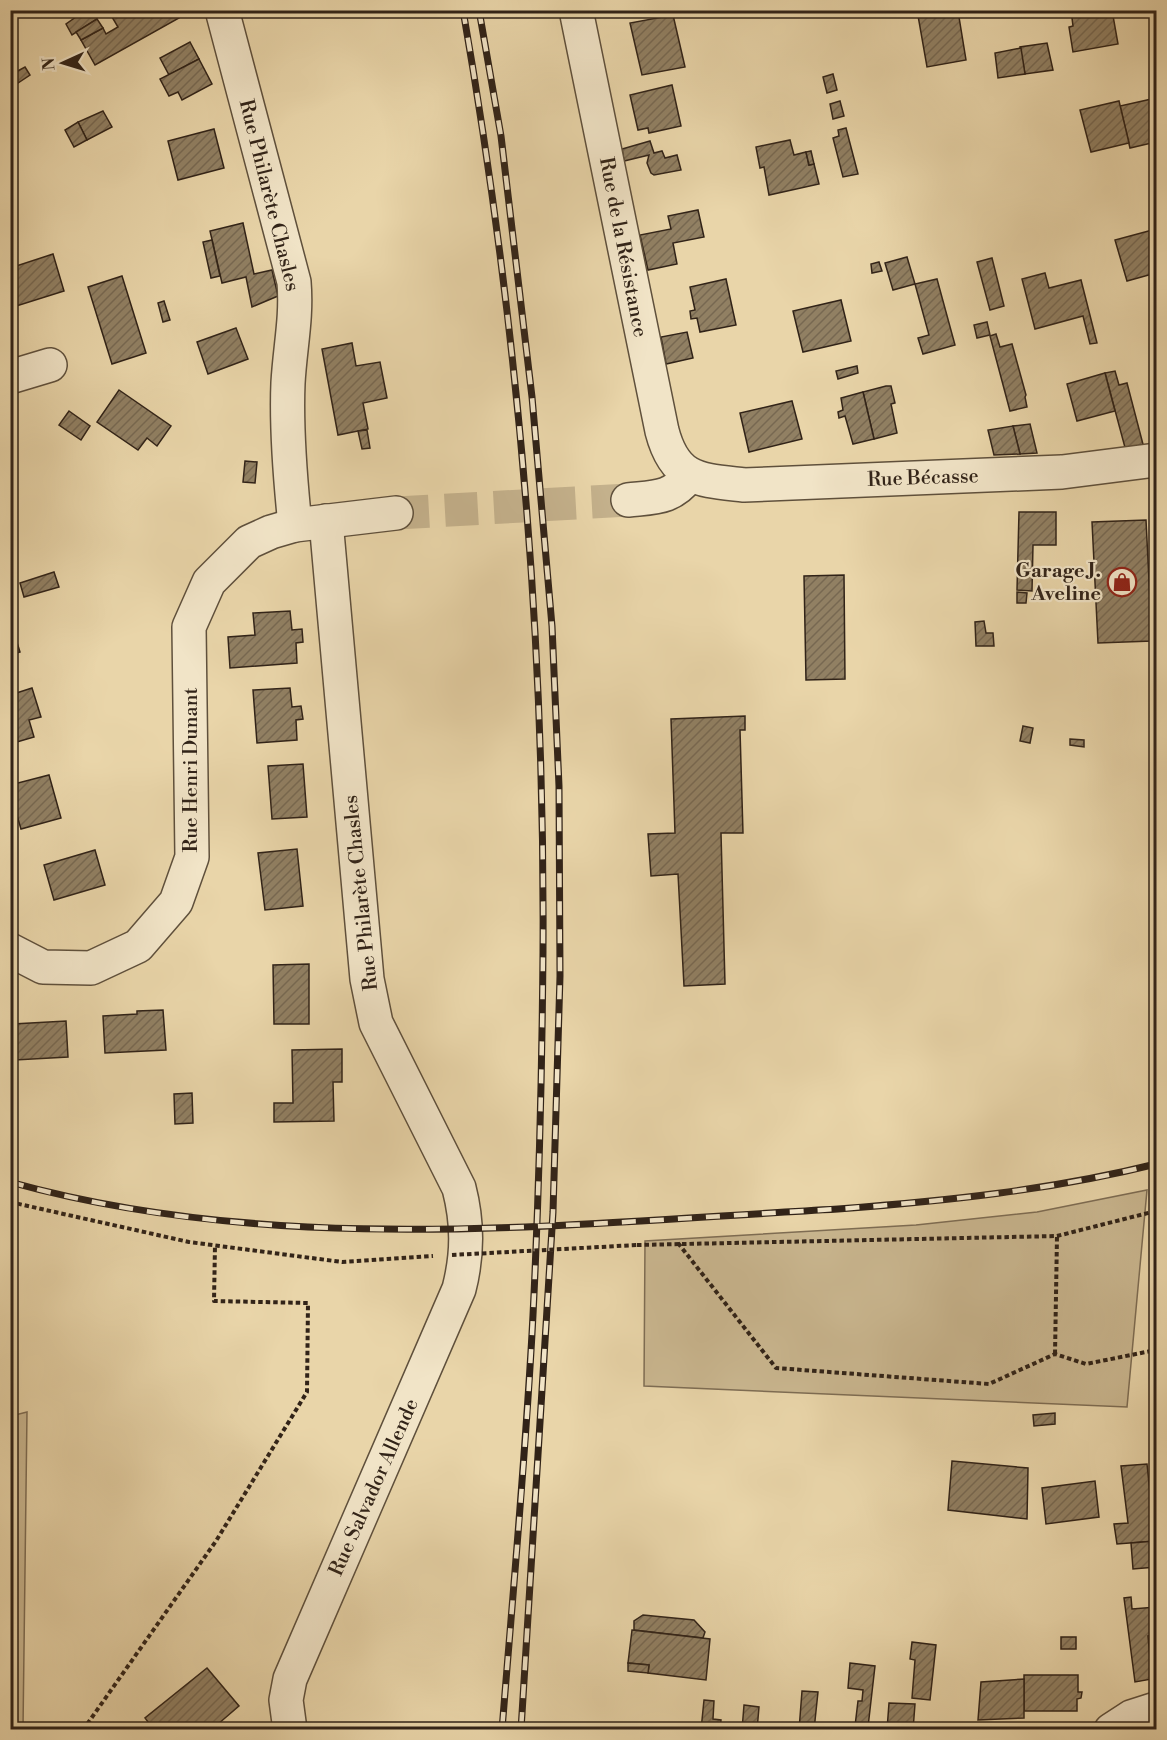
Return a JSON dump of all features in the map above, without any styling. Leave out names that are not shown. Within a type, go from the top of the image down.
[{"type":"street","name":"Rue Philarète Chasles","points":[[222,10],[294,282],[295,325],[287,417],[290,471],[311,523],[367,979],[376,1023],[459,1188],[464,1206],[459,1250]]},
{"type":"street","name":"Rue de la Résistance","points":[[576,10],[662,431],[672,458],[690,475]]},
{"type":"street","points":[[10,377],[50,365]]},
{"type":"street","name":"Rue Bécasse","points":[[690,475],[706,481],[744,485],[1062,472],[1156,460]]},
{"type":"street","points":[[627,500],[670,493],[681,487],[690,475]]},
{"type":"street","name":"Rue Henri Dunant","points":[[10,950],[43,967],[92,968],[138,946],[176,902],[192,857],[189,627],[209,582],[249,542],[271,532],[311,523],[396,513]]},
{"type":"street","name":"Rue Salvador Allende","points":[[290,1730],[286,1700],[290,1679],[459,1289],[459,1250]]},
{"type":"street","points":[[1111,1730],[1131,1717],[1156,1708]]},
{"type":"path","points":[[10,1202],[189,1242],[342,1262],[459,1250],[678,1243],[1057,1236],[1156,1211]]},
{"type":"path","points":[[1055,1354],[1057,1236]]},
{"type":"path","points":[[678,1243],[776,1368],[989,1384],[1055,1354],[1086,1364],[1156,1350]]},
{"type":"path","points":[[83,1730],[216,1541],[308,1392],[308,1303],[214,1301],[215,1245]]},
{"type":"shaded area","points":[[1147,1190],[1127,1407],[644,1386],[645,1241],[916,1225],[1037,1212]]},
{"type":"shaded area","points":[[27,1412],[23,1729],[11,1729],[11,1416]]},
{"type":"building","points":[[86,10],[92,10],[97,19],[72,35],[66,24]]},
{"type":"building","points":[[112,10],[175,10],[179,18],[95,65],[81,40],[103,28],[106,34],[118,27],[109,12]]},
{"type":"building","points":[[917,10],[963,10],[964,17],[959,17],[966,60],[927,67]]},
{"type":"building","points":[[1071,10],[1112,10],[1118,44],[1073,52],[1069,27],[1073,26]]},
{"type":"building","points":[[673,15],[685,67],[642,75],[630,23]]},
{"type":"building","points":[[97,19],[103,28],[81,40],[76,32]]},
{"type":"building","points":[[190,42],[199,59],[169,75],[160,58]]},
{"type":"building","points":[[1047,43],[1053,70],[1025,74],[1020,47]]},
{"type":"building","points":[[1021,48],[1025,74],[998,78],[995,53]]},
{"type":"building","points":[[199,59],[212,84],[182,100],[178,92],[169,96],[160,79]]},
{"type":"building","points":[[25,67],[30,75],[18,83],[12,74]]},
{"type":"building","points":[[833,74],[837,90],[827,93],[823,77]]},
{"type":"building","points":[[672,85],[681,126],[649,133],[648,128],[638,130],[630,95]]},
{"type":"building","points":[[1156,98],[1156,142],[1130,148],[1120,106]]},
{"type":"building","points":[[840,101],[844,116],[833,119],[830,104]]},
{"type":"building","points":[[1119,101],[1129,143],[1091,152],[1080,110]]},
{"type":"building","points":[[103,111],[112,127],[87,140],[78,122]]},
{"type":"building","points":[[78,122],[87,140],[74,147],[65,130]]},
{"type":"building","points":[[846,128],[858,174],[843,177],[833,138],[839,136],[838,130]]},
{"type":"building","points":[[214,129],[224,168],[178,180],[168,141]]},
{"type":"building","points":[[790,140],[794,155],[806,152],[809,165],[814,164],[819,184],[769,195],[764,167],[760,168],[756,147]]},
{"type":"building","points":[[650,141],[654,153],[662,151],[665,158],[677,155],[681,170],[654,175],[647,163],[649,155],[624,161],[622,149]]},
{"type":"building","points":[[811,151],[814,164],[809,165],[806,152]]},
{"type":"building","points":[[698,210],[704,237],[673,243],[677,264],[648,270],[640,235],[671,229],[668,216]]},
{"type":"building","points":[[243,223],[254,274],[272,270],[278,296],[252,307],[246,277],[222,283],[210,231]]},
{"type":"building","points":[[1156,229],[1156,273],[1127,281],[1115,240]]},
{"type":"building","points":[[212,240],[220,276],[211,278],[203,242]]},
{"type":"building","points":[[53,254],[64,291],[10,308],[10,268]]},
{"type":"building","points":[[907,257],[915,284],[893,290],[885,263]]},
{"type":"building","points":[[992,258],[1004,306],[990,310],[977,262]]},
{"type":"building","points":[[879,262],[882,271],[872,273],[871,264]]},
{"type":"building","points":[[1045,273],[1049,288],[1081,280],[1097,343],[1090,344],[1083,316],[1035,329],[1022,279]]},
{"type":"building","points":[[122,276],[146,353],[112,364],[88,287]]},
{"type":"building","points":[[726,279],[736,325],[700,332],[697,318],[691,319],[690,311],[695,310],[690,287]]},
{"type":"building","points":[[937,279],[955,345],[923,354],[918,338],[929,335],[915,284]]},
{"type":"building","points":[[841,300],[851,341],[803,352],[793,311]]},
{"type":"building","points":[[164,301],[170,320],[163,322],[158,303]]},
{"type":"building","points":[[987,322],[990,335],[977,338],[974,325]]},
{"type":"building","points":[[236,328],[248,359],[208,374],[197,342]]},
{"type":"building","points":[[687,332],[693,358],[666,364],[661,337]]},
{"type":"building","points":[[996,334],[1000,347],[1012,344],[1026,395],[1027,407],[1010,411],[990,336]]},
{"type":"building","points":[[352,343],[356,366],[380,362],[387,398],[363,403],[368,429],[338,435],[322,349]]},
{"type":"building","points":[[857,366],[858,373],[838,379],[836,371]]},
{"type":"building","points":[[1115,371],[1119,385],[1127,383],[1145,452],[1127,455],[1105,373]]},
{"type":"building","points":[[1105,373],[1115,411],[1077,421],[1067,384]]},
{"type":"building","points":[[891,386],[895,403],[891,404],[897,433],[874,439],[863,392]]},
{"type":"building","points":[[119,390],[171,426],[157,446],[147,438],[138,450],[97,422]]},
{"type":"building","points":[[863,392],[874,439],[853,444],[845,416],[839,418],[838,412],[843,410],[841,398]]},
{"type":"building","points":[[792,401],[802,439],[749,452],[740,413]]},
{"type":"building","points":[[69,411],[90,426],[81,440],[59,425]]},
{"type":"building","points":[[1030,424],[1037,453],[1020,454],[1013,426]]},
{"type":"building","points":[[1013,426],[1020,454],[994,455],[988,430]]},
{"type":"building","points":[[367,430],[370,448],[362,449],[358,431]]},
{"type":"building","points":[[245,461],[257,462],[255,483],[243,482]]},
{"type":"building","points":[[1019,512],[1056,512],[1056,545],[1033,545],[1032,591],[1017,590]]},
{"type":"building","name":"Garage J. Aveline","points":[[1146,520],[1152,641],[1098,643],[1092,522]]},
{"type":"building","points":[[54,572],[59,587],[24,597],[20,583]]},
{"type":"building","points":[[844,575],[845,679],[806,680],[804,576]]},
{"type":"building","points":[[1017,592],[1027,593],[1026,603],[1017,603]]},
{"type":"building","points":[[290,611],[292,630],[302,629],[303,642],[296,643],[297,663],[230,668],[228,637],[255,635],[253,613]]},
{"type":"building","points":[[10,620],[20,652],[10,655]]},
{"type":"building","points":[[984,621],[986,633],[993,633],[994,646],[976,646],[975,622]]},
{"type":"building","points":[[32,688],[41,717],[29,720],[34,737],[10,744],[10,695]]},
{"type":"building","points":[[290,688],[292,707],[301,706],[303,719],[296,720],[297,740],[257,743],[253,690]]},
{"type":"building","points":[[745,716],[745,730],[740,730],[743,833],[721,833],[725,984],[684,986],[678,874],[651,876],[648,834],[675,833],[671,719]]},
{"type":"building","points":[[1023,726],[1033,728],[1030,743],[1020,741]]},
{"type":"building","points":[[1070,739],[1084,740],[1084,747],[1070,745]]},
{"type":"building","points":[[303,764],[307,817],[272,819],[268,766]]},
{"type":"building","points":[[49,775],[61,818],[21,829],[10,785]]},
{"type":"building","points":[[297,849],[303,906],[265,910],[258,853]]},
{"type":"building","points":[[95,850],[105,885],[54,900],[44,865]]},
{"type":"building","points":[[309,964],[309,1024],[274,1024],[273,965]]},
{"type":"building","points":[[163,1010],[166,1050],[105,1053],[103,1016]]},
{"type":"building","points":[[66,1021],[68,1057],[15,1060],[13,1024]]},
{"type":"building","points":[[342,1049],[342,1082],[333,1082],[334,1121],[274,1122],[274,1103],[293,1103],[292,1050]]},
{"type":"building","points":[[192,1093],[193,1123],[175,1124],[174,1094]]},
{"type":"building","points":[[1055,1413],[1055,1424],[1034,1426],[1033,1415]]},
{"type":"building","points":[[952,1461],[1028,1468],[1027,1519],[948,1510]]},
{"type":"building","points":[[1147,1464],[1155,1541],[1117,1544],[1114,1524],[1128,1523],[1121,1466]]},
{"type":"building","points":[[1095,1481],[1099,1517],[1046,1524],[1042,1488]]},
{"type":"building","points":[[1155,1541],[1156,1567],[1133,1569],[1131,1543]]},
{"type":"building","points":[[1131,1597],[1132,1609],[1156,1607],[1156,1635],[1148,1636],[1152,1679],[1135,1682],[1124,1598]]},
{"type":"building","points":[[643,1615],[694,1620],[705,1632],[703,1638],[634,1630],[634,1621]]},
{"type":"building","points":[[632,1630],[710,1639],[706,1680],[648,1673],[649,1665],[628,1663]]},
{"type":"building","points":[[1061,1637],[1076,1637],[1076,1649],[1061,1649]]},
{"type":"building","points":[[912,1642],[936,1645],[930,1700],[912,1698],[915,1660],[910,1659]]},
{"type":"building","points":[[628,1663],[649,1665],[648,1673],[628,1671]]},
{"type":"building","points":[[850,1663],[875,1666],[868,1727],[855,1726],[858,1701],[862,1701],[863,1690],[848,1688]]},
{"type":"building","points":[[207,1668],[239,1706],[211,1730],[154,1730],[145,1718]]},
{"type":"building","points":[[1024,1675],[1078,1675],[1078,1692],[1082,1692],[1081,1698],[1077,1699],[1077,1711],[1024,1711]]},
{"type":"building","points":[[1024,1679],[1024,1718],[978,1720],[981,1682]]},
{"type":"building","points":[[802,1691],[818,1692],[814,1730],[799,1730]]},
{"type":"building","points":[[704,1700],[714,1701],[713,1719],[721,1720],[720,1730],[701,1730]]},
{"type":"building","points":[[889,1703],[915,1704],[913,1730],[887,1730]]},
{"type":"building","points":[[744,1705],[759,1707],[757,1730],[742,1730]]},
{"type":"tunnel","points":[[396,513],[628,500]]},
{"type":"railway","points":[[463,10],[499,244],[513,361],[533,597],[542,833],[542,1042],[535,1270],[527,1419],[502,1730]]},
{"type":"railway","points":[[479,10],[501,136],[532,397],[552,626],[559,786],[560,976],[553,1212],[521,1730]]},
{"type":"railway","points":[[10,1182],[112,1205],[215,1220],[318,1227],[422,1229],[631,1222],[878,1206],[1038,1188],[1156,1164]]},
{"type":"place","name":"Garage J. Aveline","points":[[1122,582]]}]
